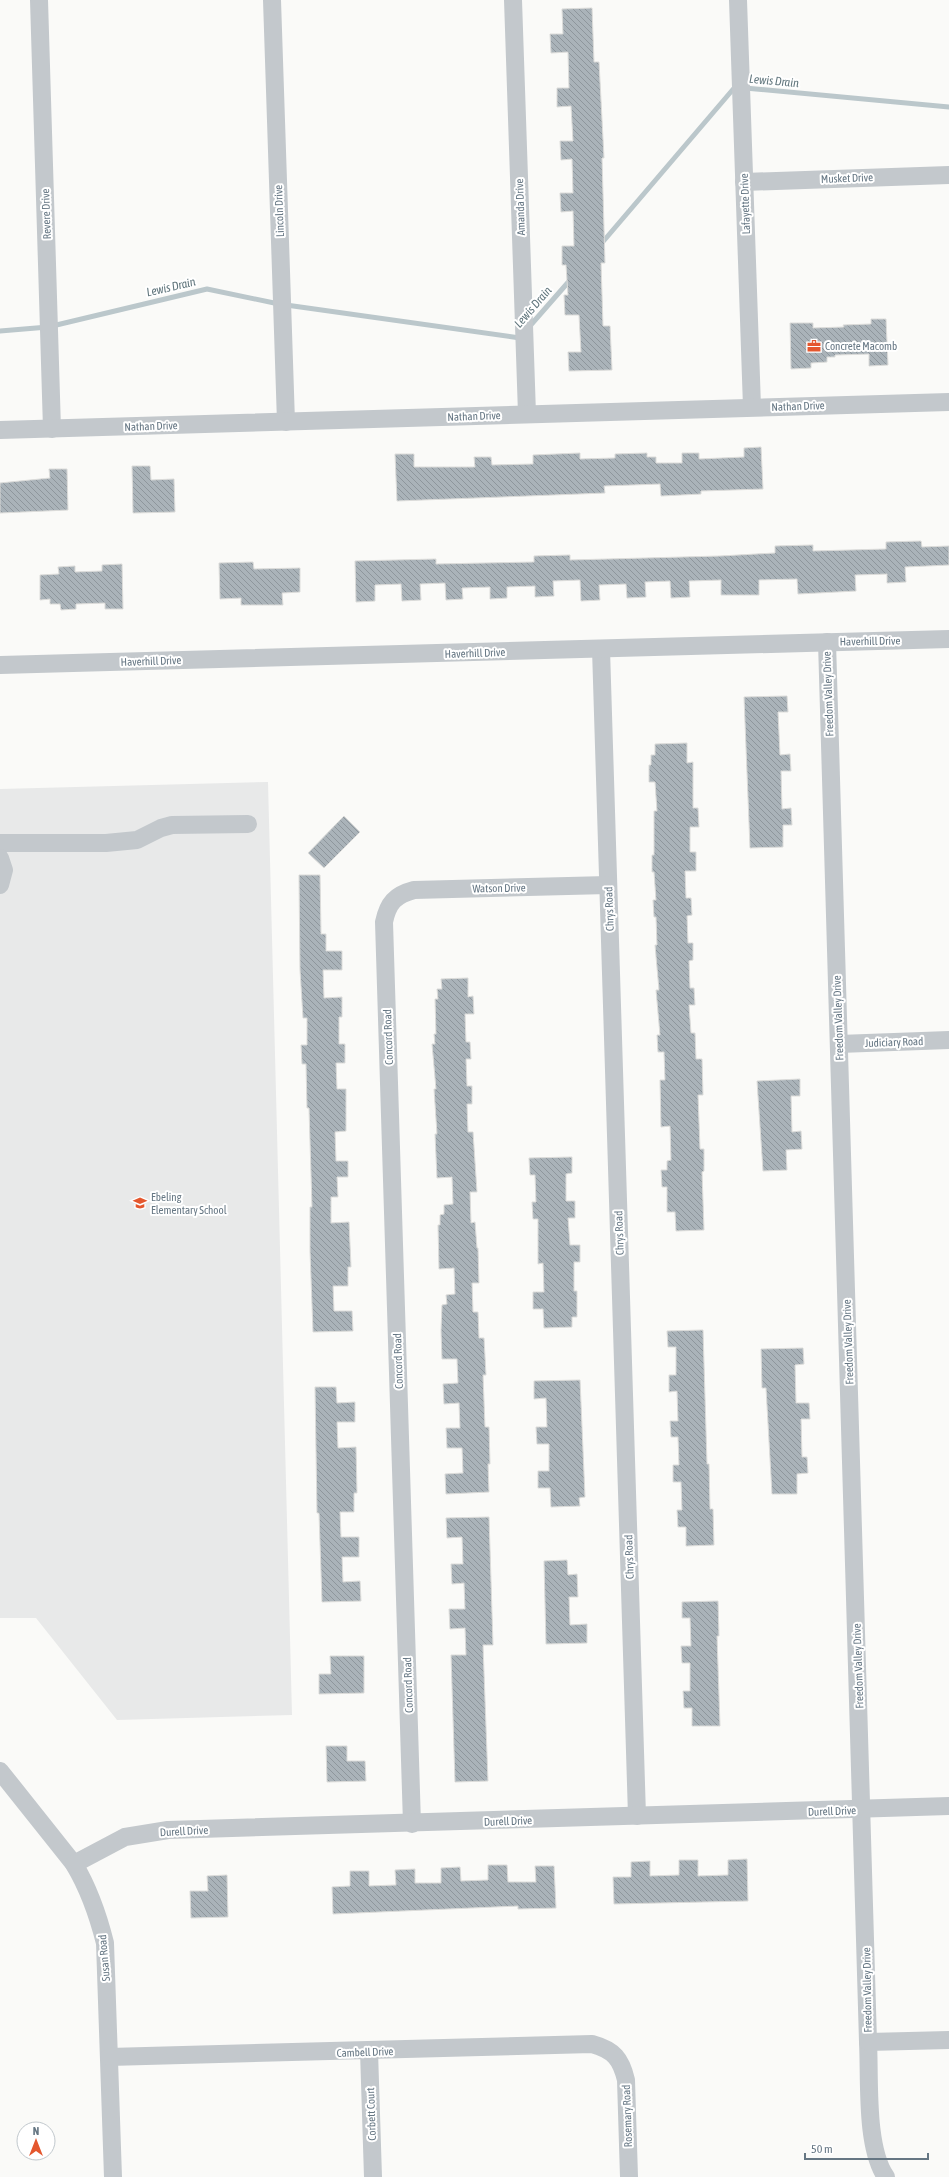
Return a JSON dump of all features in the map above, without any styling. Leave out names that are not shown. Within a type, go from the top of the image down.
[{"type":"street","name":"Revere Drive","points":[[39,0],[52,429]]},
{"type":"street","name":"Lincoln Drive","points":[[272,0],[286,422]]},
{"type":"street","name":"Amanda Drive","points":[[513,0],[526,414]]},
{"type":"street","name":"Lafayette Drive","points":[[738,0],[752,408]]},
{"type":"street","name":"Musket Drive","points":[[744,182],[949,175]]},
{"type":"street","name":"Nathan Drive","points":[[0,430],[949,402]]},
{"type":"street","name":"Haverhill Drive","points":[[0,665],[949,639]]},
{"type":"street","name":"Freedom Valley Drive","points":[[826,642],[868,2042],[873,2137],[876,2156],[886,2177]]},
{"type":"street","name":"Chrys Road","points":[[601,649],[637,1816]]},
{"type":"street","points":[[0,848],[0,843],[106,843],[138,840],[160,828],[172,824],[248,824]]},
{"type":"street","points":[[0,858],[4,870],[0,886]]},
{"type":"street","name":"Watson Drive","points":[[392,900],[402,893],[414,890],[608,885]]},
{"type":"street","name":"Concord Road","points":[[392,900],[386,910],[384,922],[412,1824]]},
{"type":"street","name":"Judiciary Road","points":[[839,1044],[949,1040]]},
{"type":"street","name":"Susan Road","points":[[0,1770],[74,1864],[94,1904],[105,1943],[113,2177]]},
{"type":"street","name":"Durell Drive","points":[[74,1864],[107,1845],[125,1838],[144,1833],[168,1830],[412,1824],[949,1806]]},
{"type":"street","points":[[868,2042],[949,2040]]},
{"type":"street","name":"Cambell Drive","points":[[109,2057],[369,2052],[592,2044],[606,2048],[616,2057]]},
{"type":"street","name":"Corbett Court","points":[[369,2052],[373,2177]]},
{"type":"street","name":"Rosemary Road","points":[[616,2057],[623,2067],[626,2080],[629,2177]]},
{"type":"shaded area","name":"Ebeling Elementary School","points":[[268,782],[292,1715],[117,1720],[36,1618],[0,1618],[0,789]]},
{"type":"building","points":[[592,8],[594,62],[599,62],[604,158],[602,158],[605,263],[601,263],[603,326],[610,326],[612,370],[569,371],[568,352],[581,352],[579,315],[565,315],[564,295],[568,295],[566,265],[562,265],[562,246],[574,246],[573,211],[561,212],[560,193],[573,193],[572,159],[561,160],[560,141],[573,141],[571,106],[557,107],[557,88],[569,88],[568,52],[551,53],[550,34],[563,34],[562,9]]},
{"type":"building","points":[[871,319],[886,319],[888,365],[869,366],[869,354],[835,355],[835,357],[827,357],[827,362],[811,363],[811,368],[791,369],[790,323],[813,323],[813,328],[844,327],[843,325],[871,324]]},
{"type":"building","points":[[761,447],[763,489],[701,491],[701,494],[661,496],[660,484],[604,486],[605,493],[397,501],[395,454],[414,454],[414,467],[475,467],[474,457],[491,457],[492,465],[533,464],[533,455],[580,453],[580,459],[615,458],[615,454],[647,453],[647,457],[656,457],[656,463],[682,463],[682,453],[699,453],[699,459],[744,457],[744,448]]},
{"type":"building","points":[[132,466],[150,466],[151,480],[174,479],[175,512],[133,513]]},
{"type":"building","points":[[49,469],[67,469],[68,510],[0,513],[0,483],[50,478]]},
{"type":"building","points":[[921,541],[922,547],[949,546],[949,565],[905,567],[906,582],[887,583],[887,574],[855,575],[856,591],[798,594],[797,579],[759,580],[759,595],[721,595],[721,580],[689,581],[690,597],[671,598],[670,581],[645,582],[646,597],[627,598],[626,584],[599,585],[600,600],[581,601],[580,580],[553,581],[554,596],[535,597],[535,586],[507,587],[507,598],[490,599],[490,587],[462,588],[463,599],[446,600],[445,583],[420,584],[421,600],[402,601],[401,584],[375,585],[375,601],[356,602],[355,561],[436,559],[436,564],[534,562],[534,556],[570,555],[570,560],[720,556],[775,553],[775,546],[813,545],[813,551],[886,549],[886,542]]},
{"type":"building","points":[[253,562],[254,569],[300,568],[300,592],[282,593],[283,605],[241,605],[241,598],[220,599],[219,563]]},
{"type":"building","points":[[122,564],[123,609],[105,609],[105,603],[76,604],[76,609],[61,610],[60,604],[50,604],[50,599],[40,600],[40,575],[59,574],[58,567],[75,566],[75,572],[102,571],[102,565]]},
{"type":"building","points":[[787,696],[788,712],[778,712],[780,755],[790,754],[791,771],[781,771],[782,809],[791,808],[792,825],[783,825],[783,847],[750,848],[744,697]]},
{"type":"building","points":[[687,743],[687,763],[693,762],[693,808],[698,808],[699,827],[690,827],[690,852],[696,852],[696,871],[685,871],[686,898],[691,898],[692,915],[687,916],[688,943],[693,943],[693,960],[689,961],[690,988],[694,988],[695,1005],[689,1005],[691,1033],[695,1033],[696,1059],[702,1059],[703,1095],[698,1095],[700,1149],[704,1149],[704,1171],[702,1172],[704,1230],[676,1231],[675,1212],[667,1212],[667,1187],[662,1187],[661,1170],[667,1170],[667,1161],[671,1160],[670,1126],[661,1127],[660,1080],[665,1080],[664,1052],[658,1052],[657,1035],[660,1035],[656,990],[659,990],[655,945],[657,945],[656,917],[654,917],[653,900],[656,900],[654,872],[652,872],[652,855],[654,855],[654,811],[657,811],[655,782],[649,782],[649,765],[651,765],[651,755],[655,755],[655,744]]},
{"type":"building","points":[[344,816],[360,832],[324,868],[308,853]]},
{"type":"building","points":[[299,875],[320,875],[321,934],[326,934],[326,951],[342,951],[342,970],[323,970],[324,998],[342,997],[342,1017],[339,1017],[339,1044],[345,1044],[345,1063],[336,1063],[337,1089],[346,1089],[346,1131],[335,1132],[336,1161],[348,1161],[348,1177],[337,1177],[338,1197],[331,1197],[331,1223],[349,1222],[351,1267],[348,1267],[348,1286],[333,1286],[334,1311],[352,1311],[353,1331],[313,1332],[310,1251],[310,1207],[312,1207],[309,1108],[307,1108],[306,1064],[302,1064],[301,1045],[307,1045],[307,1018],[303,1018],[300,970]]},
{"type":"building","points":[[468,978],[468,997],[473,996],[474,1014],[465,1014],[466,1042],[470,1042],[471,1059],[466,1059],[467,1086],[472,1086],[472,1104],[467,1104],[468,1132],[473,1132],[477,1192],[470,1192],[471,1223],[475,1222],[478,1248],[479,1283],[472,1283],[473,1312],[478,1312],[479,1338],[484,1338],[486,1375],[483,1375],[485,1427],[489,1427],[489,1492],[446,1494],[445,1474],[463,1473],[462,1448],[447,1448],[446,1428],[460,1428],[459,1403],[444,1404],[443,1384],[458,1383],[457,1359],[442,1359],[442,1305],[447,1304],[446,1295],[455,1294],[454,1268],[439,1269],[438,1225],[440,1225],[440,1215],[444,1214],[444,1205],[453,1204],[452,1177],[437,1178],[435,1134],[437,1134],[434,1089],[436,1089],[432,1044],[435,1044],[434,1034],[436,1034],[435,999],[438,999],[437,989],[442,989],[441,979]]},
{"type":"building","points":[[800,1079],[800,1096],[791,1096],[792,1132],[801,1131],[802,1149],[786,1150],[787,1170],[763,1171],[757,1081]]},
{"type":"building","points":[[572,1157],[572,1173],[566,1174],[566,1201],[575,1201],[575,1218],[568,1218],[570,1245],[580,1245],[580,1262],[574,1262],[574,1291],[577,1291],[577,1317],[572,1317],[572,1327],[544,1328],[543,1309],[533,1309],[533,1292],[544,1292],[543,1263],[538,1264],[538,1219],[533,1219],[532,1202],[536,1202],[535,1175],[530,1175],[529,1158]]},
{"type":"building","points":[[703,1330],[707,1464],[709,1464],[710,1509],[713,1509],[714,1545],[686,1546],[686,1527],[678,1527],[677,1510],[682,1510],[681,1482],[673,1482],[673,1465],[679,1465],[678,1437],[671,1437],[670,1421],[678,1421],[677,1391],[669,1392],[669,1375],[676,1375],[676,1347],[668,1347],[667,1331]]},
{"type":"building","points":[[803,1348],[804,1364],[795,1365],[796,1403],[809,1403],[810,1419],[801,1419],[802,1457],[807,1457],[808,1473],[797,1474],[797,1494],[772,1494],[766,1388],[762,1388],[761,1349]]},
{"type":"building","points":[[580,1380],[585,1497],[579,1498],[580,1506],[551,1507],[550,1488],[538,1488],[538,1471],[549,1471],[549,1444],[537,1444],[536,1427],[547,1427],[546,1398],[534,1399],[534,1381]]},
{"type":"building","points":[[315,1387],[336,1387],[337,1403],[355,1402],[355,1422],[337,1422],[338,1448],[356,1447],[357,1493],[354,1493],[354,1512],[340,1512],[341,1537],[359,1537],[359,1557],[342,1557],[343,1582],[360,1581],[361,1601],[322,1602],[319,1513],[317,1513]]},
{"type":"building","points":[[489,1517],[493,1645],[483,1645],[488,1781],[455,1782],[451,1655],[466,1655],[465,1628],[450,1629],[449,1609],[465,1609],[464,1583],[452,1584],[451,1564],[463,1564],[462,1537],[447,1538],[446,1518]]},
{"type":"building","points":[[567,1560],[568,1575],[577,1574],[578,1597],[569,1597],[570,1625],[587,1624],[587,1643],[546,1644],[544,1561]]},
{"type":"building","points":[[718,1601],[719,1636],[717,1636],[720,1726],[692,1726],[692,1708],[684,1708],[683,1691],[690,1691],[690,1663],[682,1663],[681,1646],[691,1646],[690,1618],[682,1618],[682,1602]]},
{"type":"building","points":[[330,1656],[364,1656],[364,1693],[319,1694],[319,1674],[331,1674]]},
{"type":"building","points":[[326,1746],[347,1746],[347,1761],[365,1761],[366,1781],[327,1782]]},
{"type":"building","points":[[747,1859],[748,1901],[614,1904],[613,1877],[631,1877],[631,1862],[650,1861],[650,1876],[679,1875],[679,1860],[698,1860],[698,1876],[728,1875],[728,1860]]},
{"type":"building","points":[[488,1865],[507,1865],[508,1882],[536,1882],[535,1866],[554,1866],[556,1908],[518,1909],[518,1906],[333,1914],[332,1887],[350,1886],[350,1871],[369,1871],[369,1886],[396,1885],[395,1870],[415,1869],[415,1883],[441,1883],[441,1868],[460,1867],[461,1881],[488,1880]]},
{"type":"building","points":[[227,1875],[228,1917],[191,1918],[190,1891],[208,1891],[207,1876]]},
{"type":"waterway","name":"Lewis Drain","points":[[601,244],[735,87],[737,88]]},
{"type":"waterway","name":"Lewis Drain","points":[[745,88],[949,107]]},
{"type":"waterway","name":"Lewis Drain","points":[[529,327],[571,279]]},
{"type":"waterway","name":"Lewis Drain","points":[[0,331],[48,327],[207,289],[279,304],[520,338]]},
{"type":"place","name":"Concrete Macomb","points":[[814,346]]},
{"type":"place","name":"Ebeling Elementary School","points":[[140,1203]]}]
